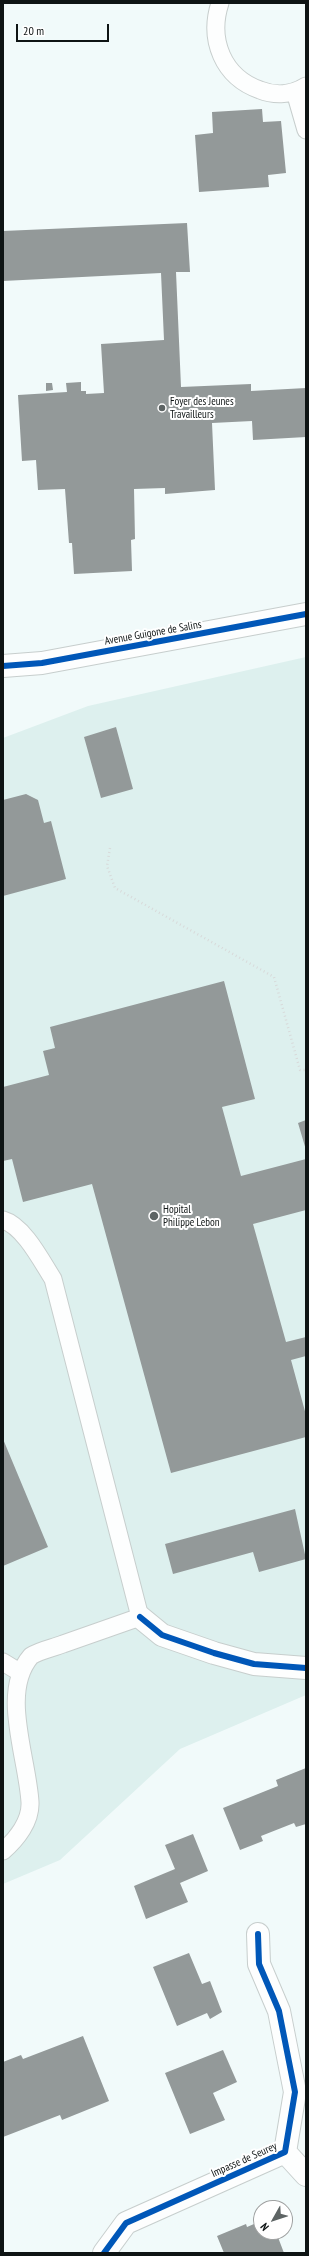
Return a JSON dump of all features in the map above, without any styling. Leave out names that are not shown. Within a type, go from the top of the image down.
[{"type":"street","name":"Avenue Guigone de Salins","points":[[3,666],[42,663],[306,614]]},
{"type":"street","points":[[140,1618],[162,1635],[214,1653],[254,1664],[306,1668]]},
{"type":"street","name":"Impasse de Seurey","points":[[104,2253],[126,2223],[285,2152],[295,2092],[279,2011],[259,1964],[258,1934]]},
{"type":"street","points":[[285,2152],[306,2174]]},
{"type":"lane","points":[[220,3],[217,41],[220,54],[235,77],[246,85],[270,94],[301,89],[306,130]]},
{"type":"lane","points":[[3,1220],[19,1230],[36,1252],[53,1279],[140,1618],[32,1655],[9,1666],[7,1703],[18,1758],[30,1802],[28,1816],[23,1828],[3,1851]]},
{"type":"path","points":[[110,848],[107,866],[115,888],[274,977],[300,1070],[306,1070]]},
{"type":"shaded area","name":"Hopital Philippe Lebon","points":[[306,657],[306,1695],[180,1749],[60,1860],[3,1884],[3,738],[88,706]]},
{"type":"building","points":[[262,109],[263,122],[281,121],[286,173],[268,175],[269,187],[199,192],[195,135],[213,133],[212,112]]},
{"type":"building","name":"Foyer des Jeunes Travailleurs","points":[[187,223],[190,272],[176,272],[181,387],[251,384],[251,391],[306,388],[306,437],[253,440],[252,421],[212,423],[215,490],[165,494],[165,488],[134,489],[135,539],[131,540],[132,571],[74,574],[72,543],[69,543],[65,489],[38,490],[36,460],[22,461],[18,395],[67,392],[66,383],[81,382],[81,391],[86,391],[86,394],[104,393],[101,344],[164,340],[161,273],[3,281],[3,231]]},
{"type":"building","points":[[46,383],[52,383],[53,390],[46,391]]},
{"type":"building","points":[[116,727],[133,789],[101,798],[84,737]]},
{"type":"building","points":[[26,794],[38,800],[44,823],[51,821],[66,879],[3,896],[3,800]]},
{"type":"building","points":[[224,981],[255,1099],[222,1107],[241,1176],[306,1159],[306,1210],[253,1224],[286,1342],[306,1337],[306,1356],[291,1360],[306,1415],[306,1437],[171,1473],[92,1184],[23,1202],[12,1159],[3,1161],[3,1087],[49,1075],[43,1051],[55,1048],[50,1027]]},
{"type":"building","points":[[306,1120],[306,1150],[298,1123]]},
{"type":"building","points":[[3,1439],[48,1547],[3,1566]]},
{"type":"building","points":[[295,1509],[306,1559],[259,1572],[253,1552],[173,1574],[165,1544]]},
{"type":"building","points":[[306,1768],[306,1824],[296,1827],[294,1823],[261,1836],[263,1841],[240,1850],[223,1808],[278,1786],[276,1780]]},
{"type":"building","points":[[193,1834],[208,1871],[180,1883],[188,1902],[146,1919],[134,1886],[175,1869],[165,1845]]},
{"type":"building","points":[[189,1953],[202,1984],[210,1981],[222,2012],[210,2019],[207,2013],[177,2026],[153,1967]]},
{"type":"building","points":[[83,2036],[109,2101],[62,2120],[60,2115],[3,2137],[3,2062],[21,2055],[23,2059]]},
{"type":"building","points":[[223,2050],[237,2082],[213,2093],[225,2120],[190,2134],[165,2073]]},
{"type":"building","points":[[246,2224],[247,2227],[253,2224],[253,2240],[279,2240],[284,2253],[224,2253],[217,2236]]},
{"type":"cycle path","points":[[3,666],[42,663],[306,614]]},
{"type":"cycle path","points":[[140,1617],[162,1635],[214,1653],[254,1664],[306,1668]]},
{"type":"cycle path","points":[[104,2253],[126,2223],[285,2152],[295,2092],[279,2011],[259,1964],[258,1934]]},
{"type":"place","name":"Foyer des Jeunes Travailleurs","points":[[162,408]]},
{"type":"place","name":"Hopital Philippe Lebon","points":[[154,1216]]}]
